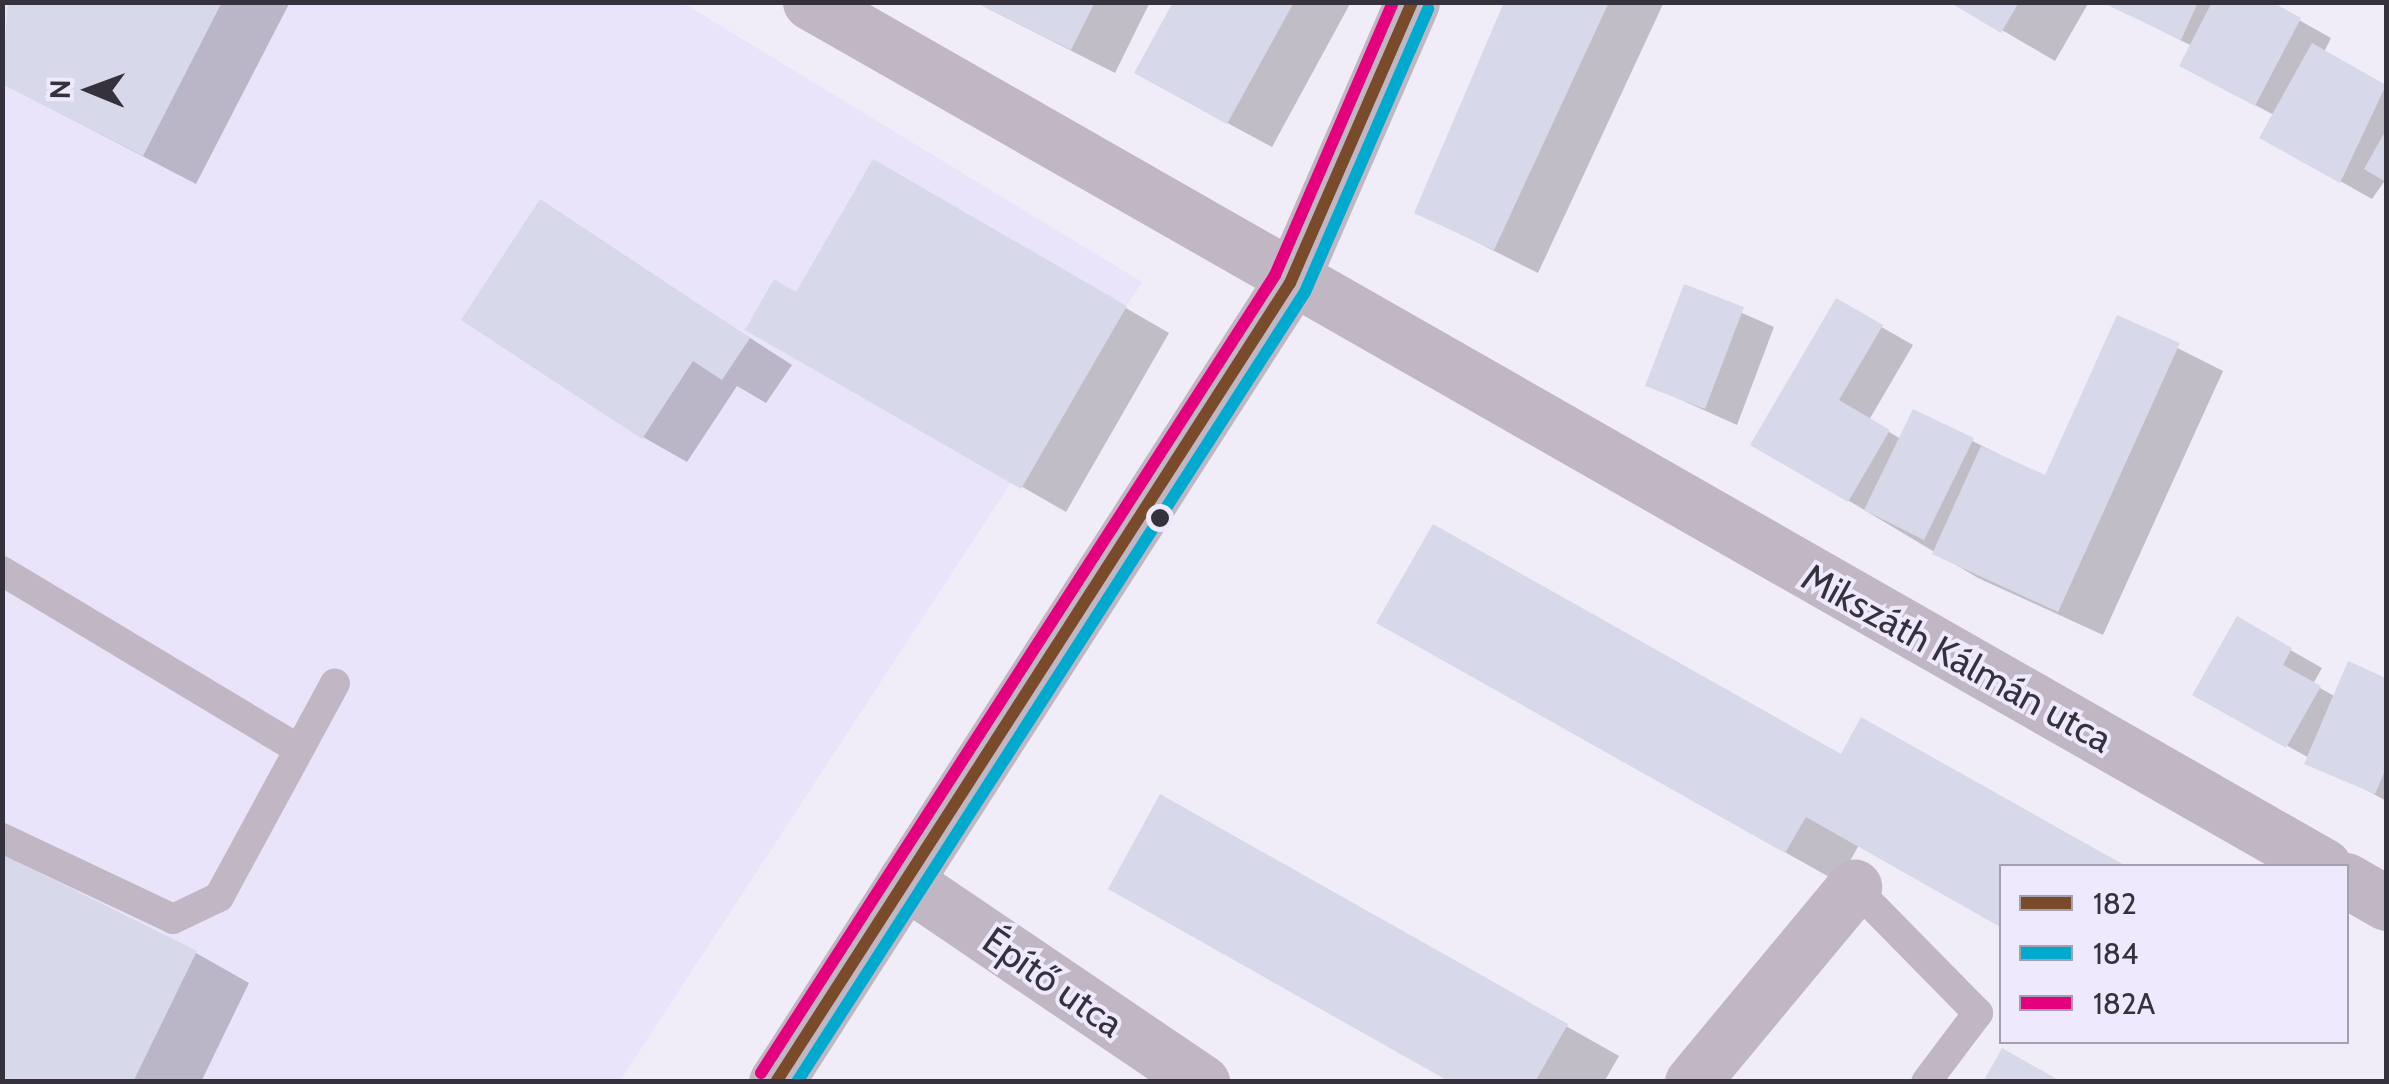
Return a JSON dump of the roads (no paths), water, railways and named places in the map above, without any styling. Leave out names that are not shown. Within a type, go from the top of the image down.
[{"type":"street","name":"Mikszáth Kálmán utca","points":[[810,2],[1290,283],[2320,864]]},
{"type":"street","points":[[776,1082],[1290,283],[1412,2]]},
{"type":"street","name":"Építő utca","points":[[905,881],[1202,1082]]},
{"type":"street","points":[[2349,882],[2386,903]]},
{"type":"street","points":[[1692,1082],[1854,886]]},
{"type":"lane","points":[[2,571],[296,748]]},
{"type":"lane","points":[[2,838],[173,919],[219,897],[296,748],[335,683]]},
{"type":"lane","points":[[1854,886],[1978,1014],[1926,1082]]}]
